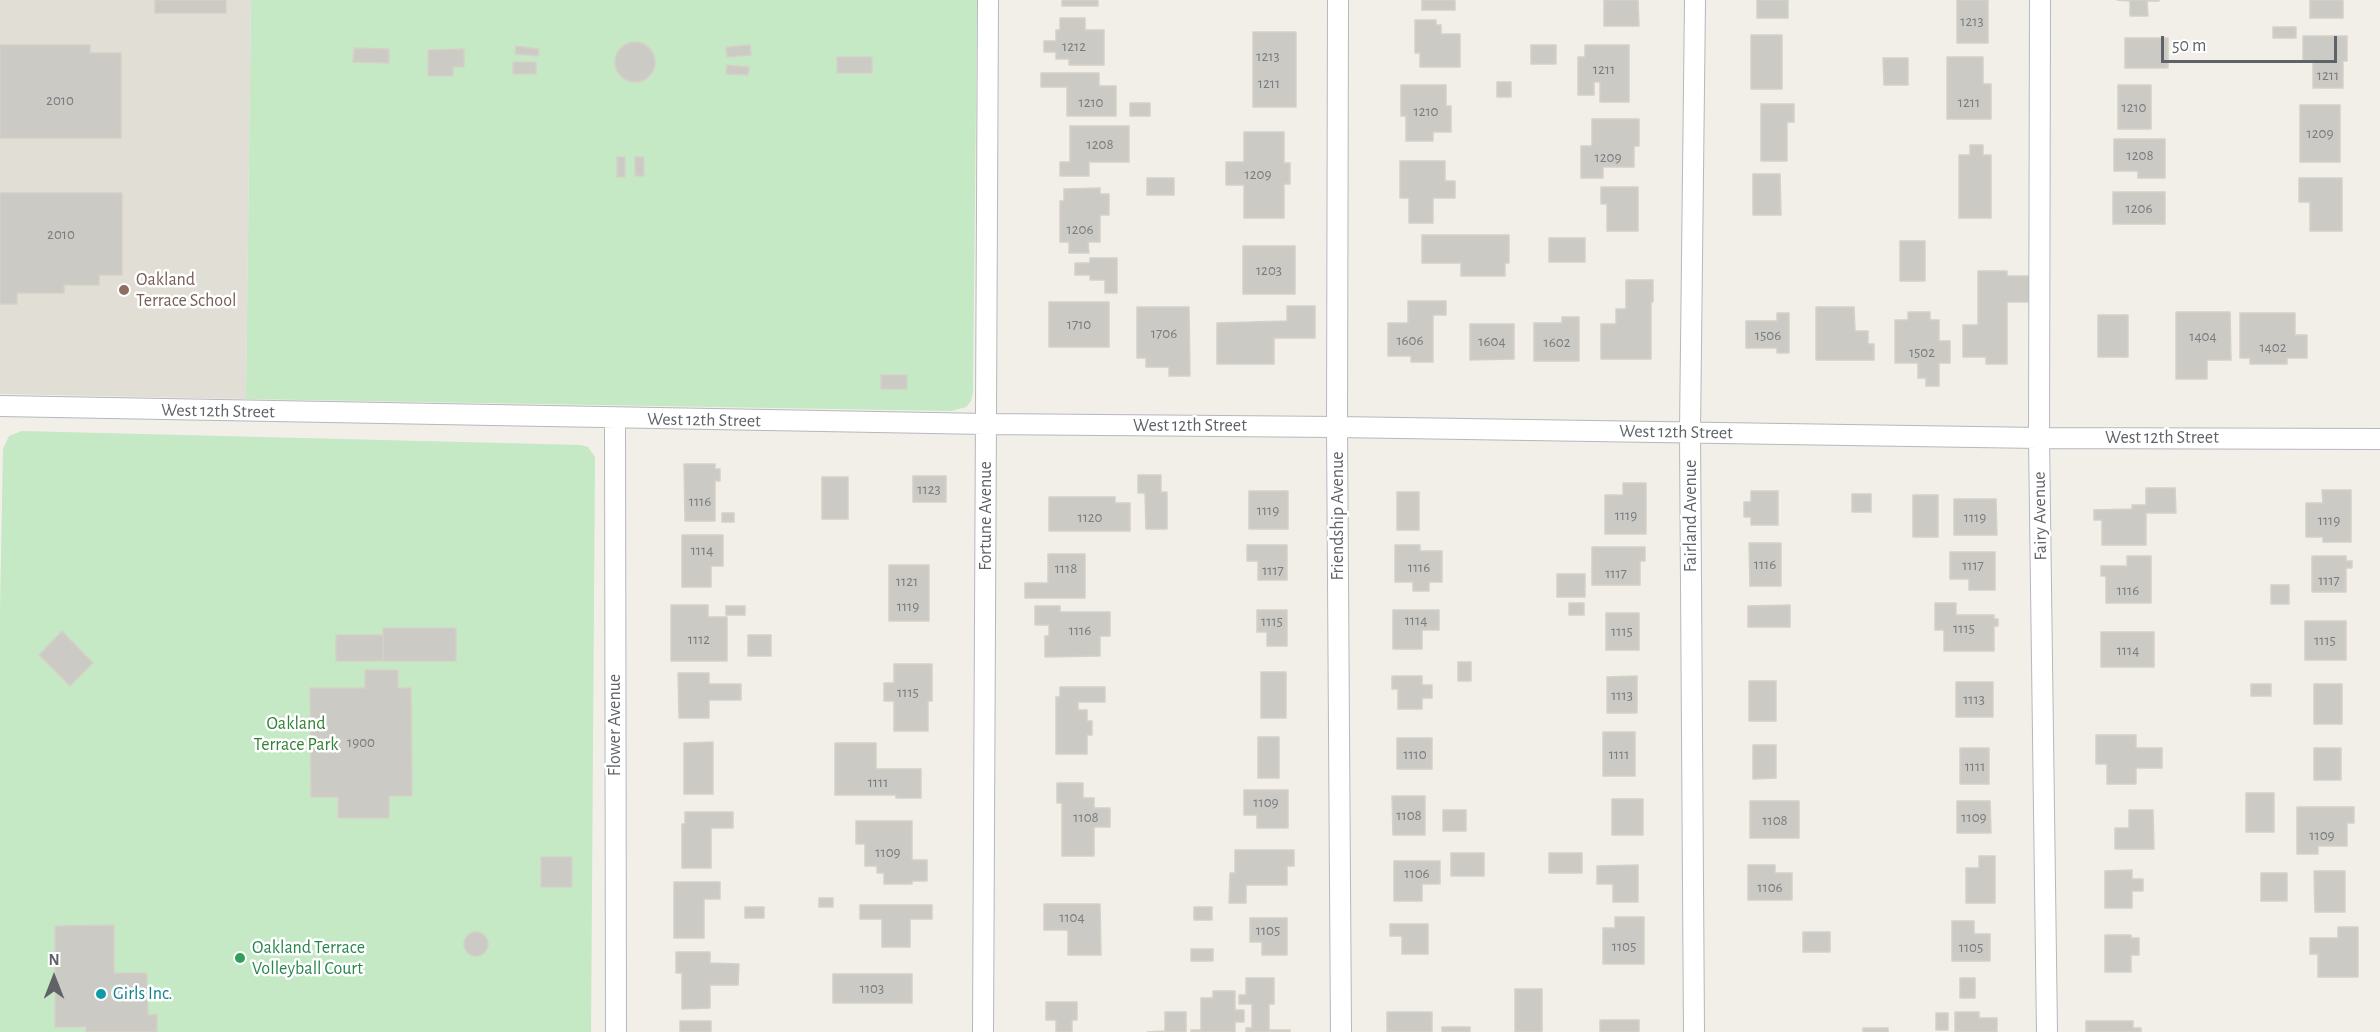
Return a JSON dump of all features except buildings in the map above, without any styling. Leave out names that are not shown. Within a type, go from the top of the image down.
[{"type":"street","name":"Fortune Avenue","points":[[983,1032],[988,0]]},
{"type":"street","name":"Friendship Avenue","points":[[1338,0],[1337,427],[1341,1032]]},
{"type":"street","name":"Fairland Avenue","points":[[1694,1032],[1690,432],[1695,0]]},
{"type":"street","name":"Fairy Avenue","points":[[2040,0],[2039,438],[2047,1032]]},
{"type":"street","name":"West 12th Street","points":[[0,406],[986,424],[2039,438],[2380,439]]},
{"type":"street","name":"Flower Avenue","points":[[615,418],[616,1032]]},
{"type":"shaded area","name":"Oakland Terrace School","points":[[0,0],[251,0],[246,399],[0,394]]},
{"type":"green space","points":[[251,0],[977,0],[973,392],[971,401],[966,407],[951,411],[246,399]]},
{"type":"green space","name":"Oakland Terrace Park","points":[[22,431],[581,445],[588,447],[595,457],[591,1032],[0,1032],[0,612],[3,449],[9,436]]},
{"type":"place","name":"Oakland Terrace School","points":[[124,290]]},
{"type":"place","name":"Oakland Terrace Volleyball Court","points":[[240,958]]},
{"type":"place","name":"Girls Inc.","points":[[101,994]]}]
